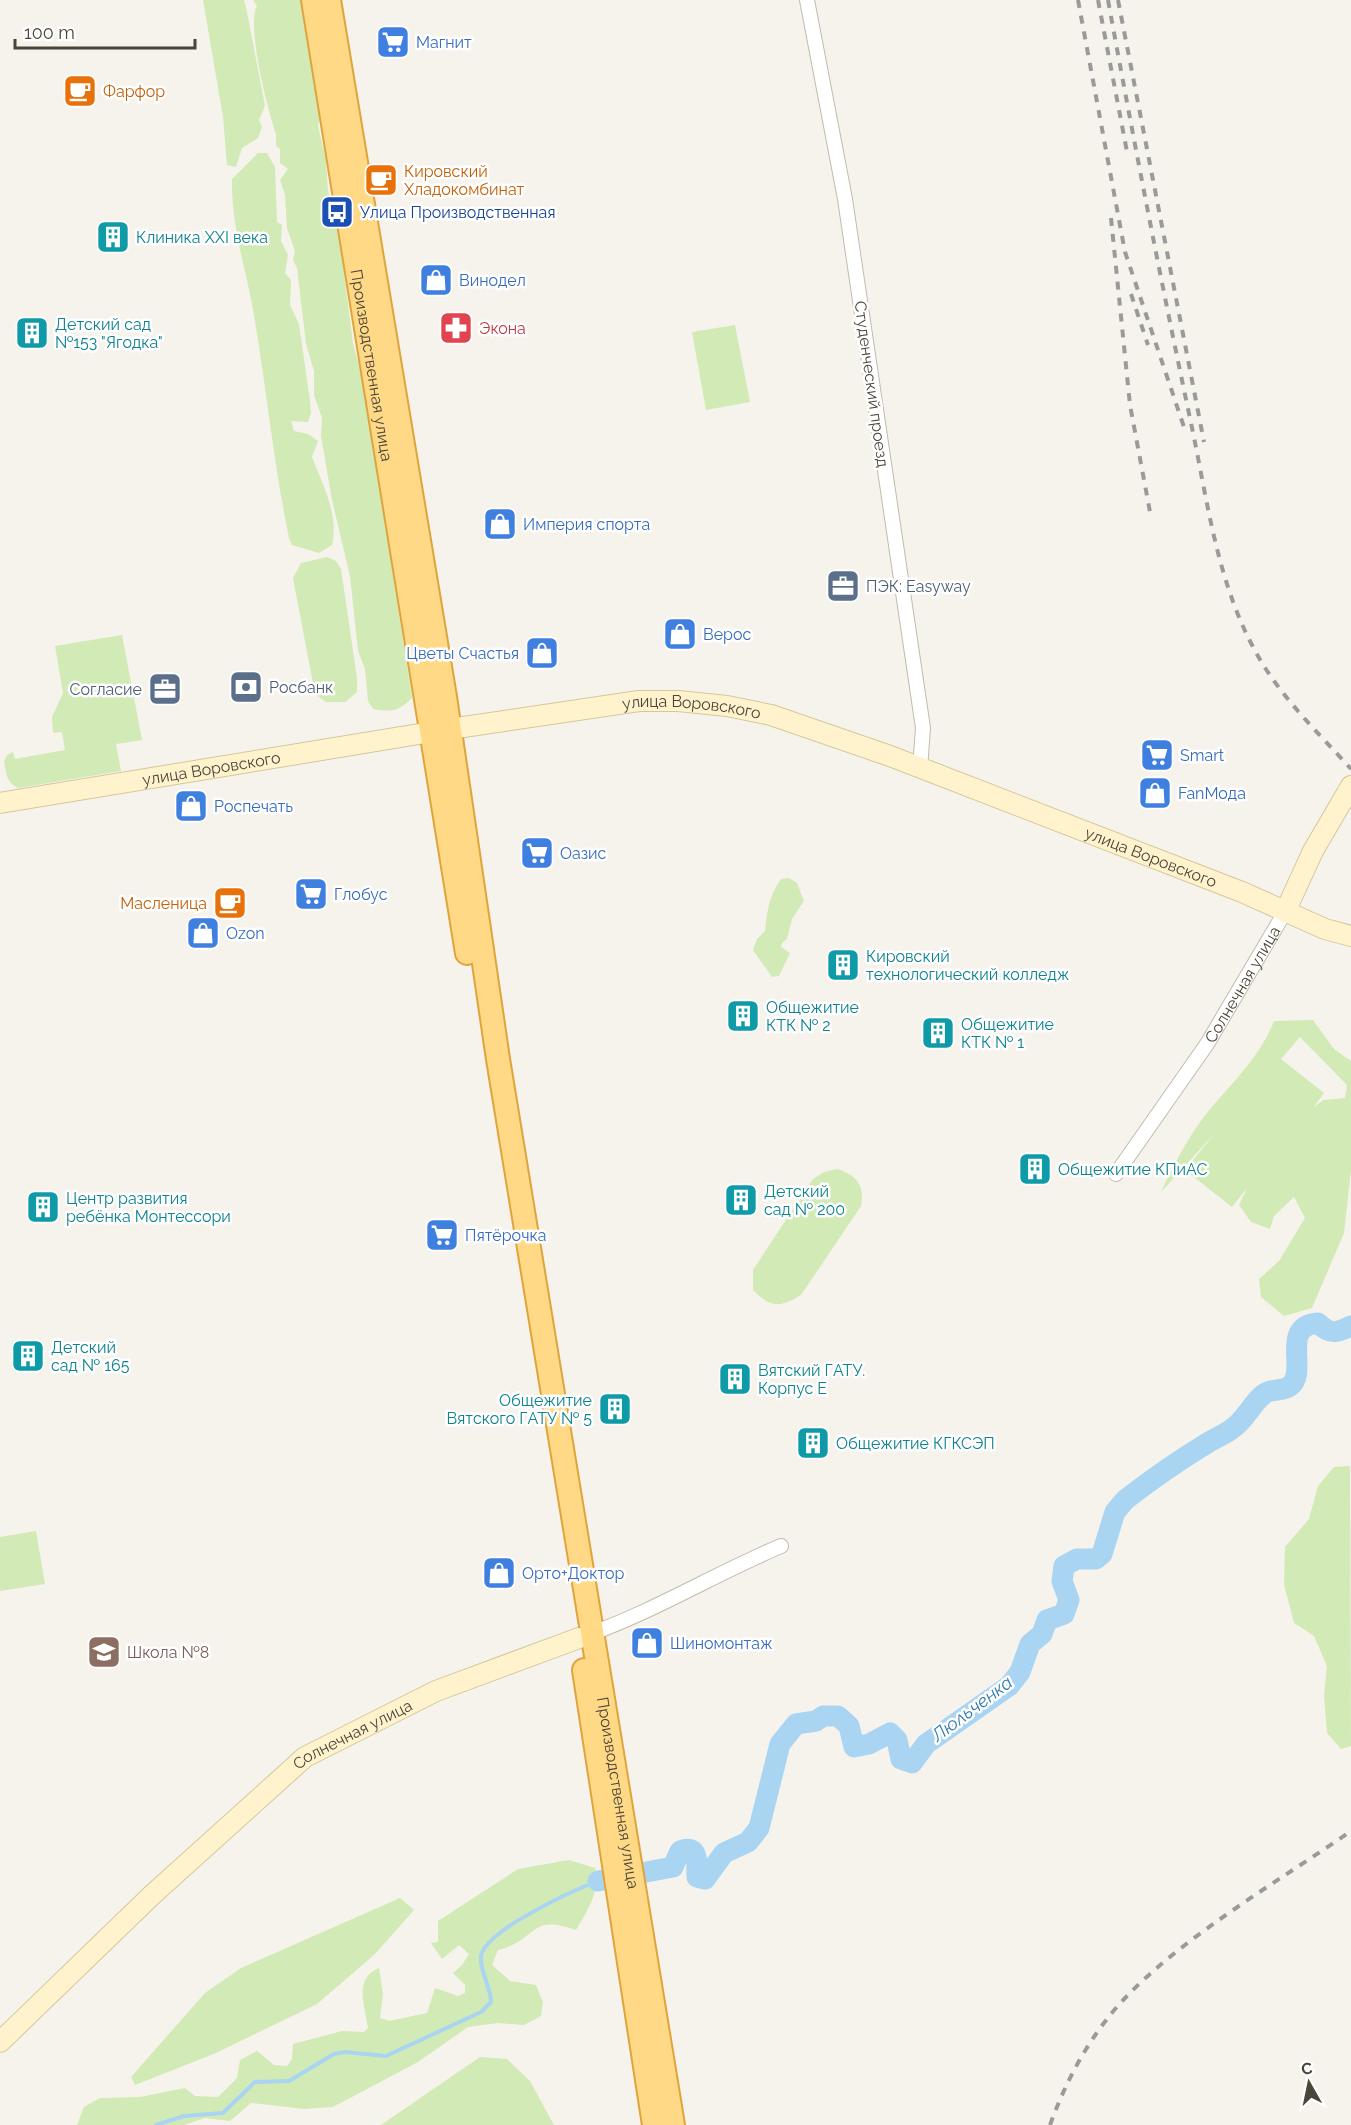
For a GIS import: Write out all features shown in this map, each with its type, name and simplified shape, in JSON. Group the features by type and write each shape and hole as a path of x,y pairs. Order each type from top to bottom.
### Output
{"highway":[{"name":"Производственная улица","path":"313,0 500,1071 560,1471 623,1862 654,2125"},
{"name":"Производственная улица","path":"329,0 441,731"},
{"name":"Производственная улица","path":"627,1893 673,2125"}],"main road":[{"name":"улица Воровского","path":"0,802 593,707 639,701 678,701 727,706 771,715 834,736 1242,892 1325,929 1349,936"},
{"name":"Солнечная улица","path":"1285,912 1313,851 1351,786"},
{"name":"Солнечная улица","path":"0,2042 152,1895 305,1756 436,1691 586,1635"}],"street":[{"name":"Студенческий проезд","path":"807,0 845,199 923,728 920,769"},
{"name":"Солнечная улица","path":"1116,1174 1207,1044 1285,912"},
{"name":"Солнечная улица","path":"586,1635 659,1605 731,1568 781,1546"}],"green space":[{"path":"203,0 244,0 246,7 265,106 259,120 262,127 258,138 242,148 236,167 227,165 223,117"},
{"path":"253,0 303,0 312,44 309,51 320,115 318,126 326,160 328,192 336,211 353,343 363,381 412,698 394,710 373,709 368,701 365,669 358,651 350,576 332,500 321,436 322,418 314,395 314,371 306,344 297,268 293,260 295,251 287,228 285,195 280,180 288,169 280,163 280,149 276,146 276,134 259,68 254,31 257,6"},
{"path":"258,153 267,153 275,167 277,222 282,225 281,241 288,255 285,273 291,280 290,305 299,324 310,401 311,413 308,422 291,421 294,431 308,434 318,441 312,457 332,511 334,534 332,545 319,553 292,545 289,538 278,480 252,304 236,227 232,179"},
{"path":"735,325 750,402 706,410 692,332"},
{"path":"327,557 336,561 341,569 357,678 357,692 345,702 326,702 315,694 293,578 301,563"},
{"path":"122,635 142,740 116,744 121,771 18,788 14,786 6,773 4,761 7,755 13,752 15,759 65,750 62,732 53,733 52,717 63,693 55,646"},
{"path":"789,878 797,883 804,901 792,919 787,939 782,943 781,947 790,953 779,976 772,977 753,950 757,939 765,931 774,891 781,879"},
{"path":"1313,1020 1334,1049 1351,1061 1351,1170 1344,1233 1312,1308 1284,1316 1261,1297 1259,1279 1279,1261 1305,1218 1294,1197 1274,1216 1270,1229 1251,1222 1239,1205 1247,1188 1232,1207 1185,1170 1215,1133 1161,1192 1196,1127 1238,1078 1262,1045 1274,1021","holes":["1300,1037 1347,1085 1345,1098 1323,1100 1313,1108 1324,1093 1281,1059"]},
{"path":"837,1169 849,1174 858,1182 862,1192 861,1206 801,1295 781,1304 765,1300 753,1290 753,1270 813,1179 824,1172"},
{"path":"1350,1466 1351,1746 1341,1749 1327,1733 1324,1696 1327,1666 1314,1636 1294,1623 1284,1584 1285,1547 1309,1519 1318,1486 1334,1467"},
{"path":"36,1531 45,1584 0,1591 0,1537"},
{"path":"569,1860 595,1868 596,1876 595,1893 576,1930 549,1924 541,1926 521,1940 498,1950 492,1965 510,1981 536,1985 543,2002 541,2016 524,2025 498,2023 468,2027 418,2062 333,2107 304,2109 251,2103 230,2121 205,2118 184,2125 77,2125 84,2107 100,2098 140,2097 185,2088 195,2096 218,2097 237,2078 240,2060 257,2051 274,2065 287,2066 292,2059 293,2044 342,2031 364,2032 368,2028 363,2002 363,1986 371,1973 379,1968 383,1994 380,2018 389,2021 427,2013 435,1988 458,1996 465,1993 465,1985 453,1973 469,1954 459,1945 442,1959 431,1943 438,1942 438,1921 518,1869"},
{"path":"400,1898 414,1910 375,1954 317,2004 216,2053 135,2085 131,2077 205,1993 241,1968"},
{"path":"480,2057 507,2059 530,2081 554,2125 381,2125"}],"waterway":[{"name":"Люльченка","path":"598,1881 673,1867 680,1851 687,1849 696,1856 697,1877 705,1879 724,1853 748,1842 759,1828 780,1744 796,1724 816,1721 823,1716 838,1716 849,1726 854,1747 869,1744 890,1733 897,1740 901,1759 912,1763 926,1744 1009,1686 1020,1672 1030,1644 1042,1634 1047,1620 1064,1614 1069,1600 1062,1581 1064,1566 1077,1559 1096,1559 1102,1554 1115,1512 1125,1500 1177,1462 1230,1430 1242,1420 1264,1394 1290,1386 1297,1371 1297,1341 1300,1332 1306,1326 1318,1323 1326,1330 1334,1332 1351,1326"},
{"path":"156,2125 184,2116 223,2113 255,2082 289,2081 334,2054 345,2052 386,2056 481,2012 491,2002 481,1961 486,1946 514,1923 532,1912 598,1881"}],"railway":[{"path":"1078,0 1125,252 1186,433"},
{"path":"1098,0 1128,157"},
{"path":"1108,0 1148,212 1221,564 1240,619 1262,663 1297,710 1351,769"},
{"path":"1118,0 1204,442"},
{"path":"1111,218 1130,405 1150,512"},
{"path":"1131,294 1148,345"},
{"path":"1050,2125 1064,2090 1082,2056 1114,2010 1127,1996 1151,1973 1205,1930 1351,1831"}],"place":[{"name":"Магнит","path":"393,42"},
{"name":"Фарфор","path":"80,91"},
{"name":"Кировский Хладокомбинат","path":"381,180"},
{"name":"Улица Производственная","path":"337,212"},
{"name":"Клиника XXI века","path":"113,237"},
{"name":"Винодел","path":"436,280"},
{"name":"Экона","path":"456,328"},
{"name":"Детский сад №153 \"Ягодка\"","path":"32,333"},
{"name":"Империя спорта","path":"500,524"},
{"name":"ПЭК: Easyway","path":"843,586"},
{"name":"Верос","path":"680,634"},
{"name":"Цветы Счастья","path":"542,653"},
{"name":"Росбанк","path":"246,687"},
{"name":"Согласие","path":"165,689"},
{"name":"Smart","path":"1157,755"},
{"name":"FanМода","path":"1155,793"},
{"name":"Роспечать","path":"191,806"},
{"name":"Оазис","path":"537,853"},
{"name":"Глобус","path":"311,894"},
{"name":"Масленица","path":"230,903"},
{"name":"Ozon","path":"203,933"},
{"name":"Кировский технологический колледж","path":"843,965"},
{"name":"Общежитие КТК № 2","path":"743,1016"},
{"name":"Общежитие КТК № 1","path":"938,1033"},
{"name":"Общежитие КПиАС","path":"1035,1169"},
{"name":"Детский сад № 200","path":"741,1200"},
{"name":"Центр развития ребёнка Монтессори","path":"43,1207"},
{"name":"Пятёрочка","path":"442,1235"},
{"name":"Детский сад № 165","path":"28,1356"},
{"name":"Вятский ГАТУ. Корпус Е","path":"735,1379"},
{"name":"Общежитие Вятского ГАТУ № 5","path":"615,1409"},
{"name":"Общежитие КГКСЭП","path":"813,1443"},
{"name":"Орто+Доктор","path":"499,1573"},
{"name":"Шиномонтаж","path":"647,1643"},
{"name":"Школа №8","path":"104,1652"}]}
